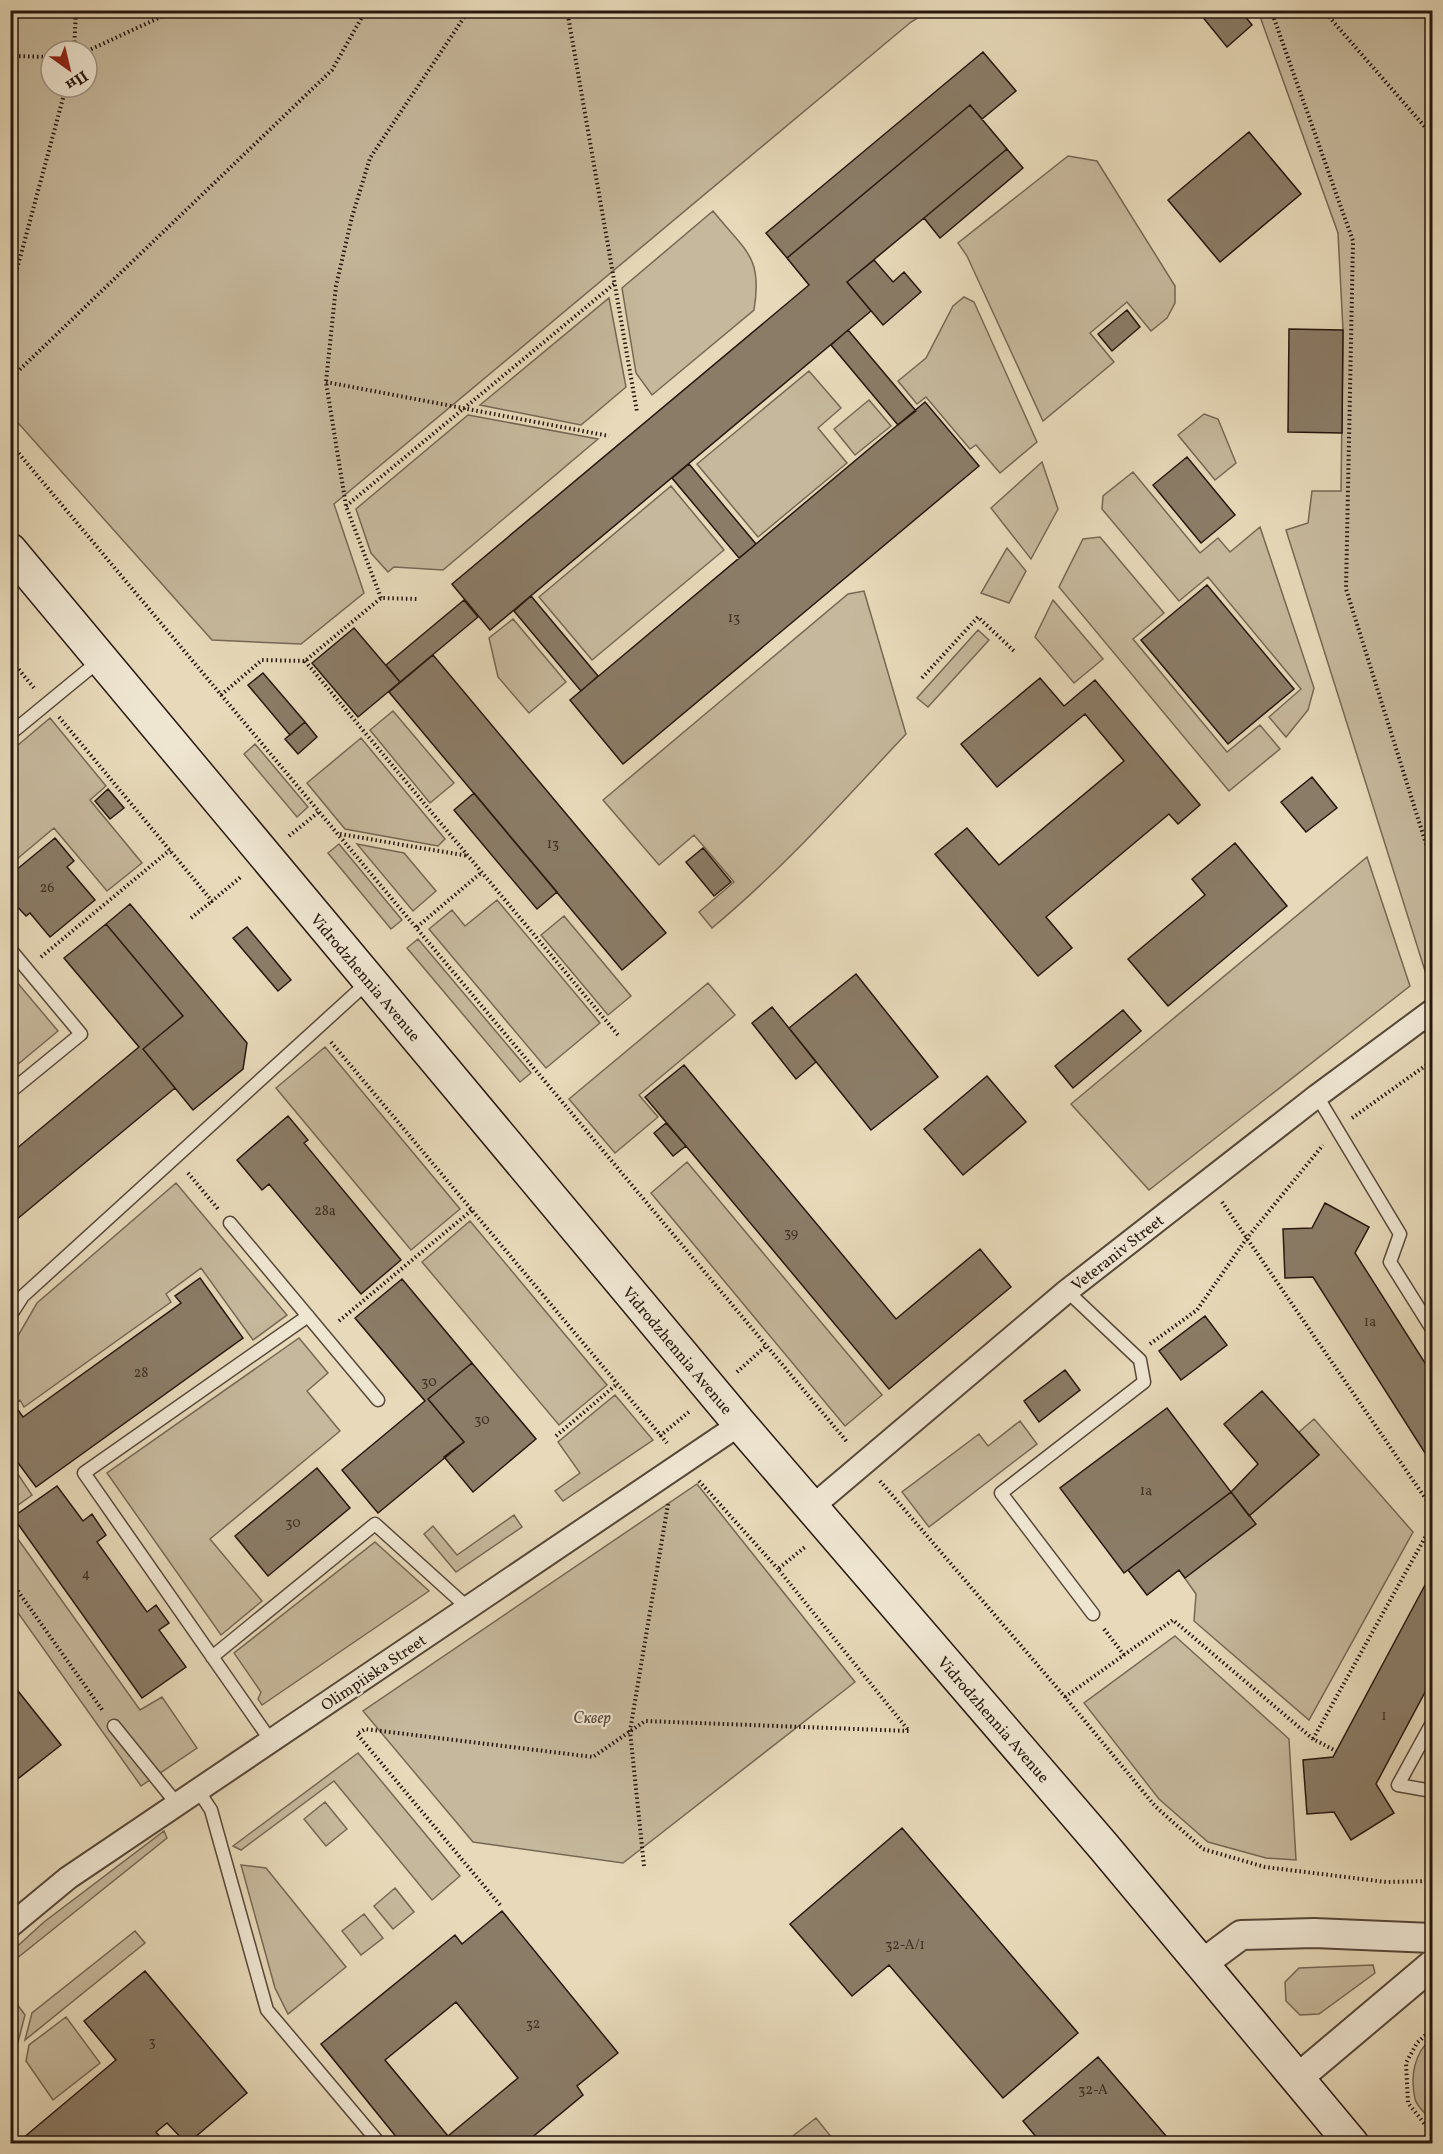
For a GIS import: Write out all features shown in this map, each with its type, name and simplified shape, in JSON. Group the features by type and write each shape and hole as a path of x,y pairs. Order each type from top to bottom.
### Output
{"main road":[{"name":"Vidrodzhennia Avenue","path":"10,550 740,1424 1202,1964 1352,2144"}],"street":[{"name":"Veteraniv Street","path":"821,1517 864,1463 1066,1292 1317,1096 1432,1011"},
{"name":"Olimpiiska Street","path":"10,1926 68,1878 740,1424"},
{"path":"1202,1964 1241,1935 1314,1933 1432,1938"},
{"path":"1298,2078 1432,1965"}],"lane":[{"path":"10,734 101,659"},
{"path":"10,949 81,1034 10,1092"},
{"path":"10,1316 23,1296 370,981"},
{"path":"1317,1096 1400,1234 1390,1262 1432,1329"},
{"path":"230,1223 378,1400"},
{"path":"1066,1292 1140,1360 1144,1383 1002,1493 1093,1614"},
{"path":"271,1741 84,1473 308,1316"},
{"path":"212,1658 375,1524 468,1608"},
{"path":"1432,1723 1398,1785 1432,1791"},
{"path":"114,1726 177,1804"},
{"path":"198,1790 211,1810 267,2010 380,2144"}],"path":[{"path":"75,39 76,10"},
{"path":"99,45 176,10"},
{"path":"10,379 332,70 366,10"},
{"path":"381,598 346,506 326,382 336,286 352,217 370,158 469,10"},
{"path":"567,10 637,412"},
{"path":"1271,10 1353,241 1346,589 1432,863"},
{"path":"1323,10 1432,135"},
{"path":"10,56 39,57"},
{"path":"10,295 63,99"},
{"path":"346,506 615,284"},
{"path":"326,382 609,436"},
{"path":"10,443 340,834 864,1463 1065,1697 1155,1806 1203,1849 1265,1867 1386,1882 1432,1881"},
{"path":"221,695 262,660 305,661 381,598 418,599"},
{"path":"922,678 978,617 1014,651"},
{"path":"10,659 212,900"},
{"path":"305,661 618,1035"},
{"path":"190,918 320,811"},
{"path":"340,834 469,856"},
{"path":"27,969 170,850"},
{"path":"417,927 482,872"},
{"path":"319,1027 617,1384 778,1569 909,1731 645,1721 593,1757 366,1729 357,1734 500,1905"},
{"path":"1136,1356 1197,1310 1247,1238 1337,1129 1432,1061"},
{"path":"176,1158 230,1223"},
{"path":"1208,1181 1432,1508"},
{"path":"323,1334 472,1210"},
{"path":"556,1436 617,1384"},
{"path":"874,1492 882,1484"},
{"path":"644,1866 630,1731 668,1503"},
{"path":"778,1569 821,1517"},
{"path":"1313,1739 1432,1525"},
{"path":"10,1580 114,1726"},
{"path":"1093,1614 1124,1655"},
{"path":"1065,1697 1173,1620 1313,1739 1336,1751"},
{"path":"1432,2029 1417,2043 1407,2063 1408,2103 1432,2133"}],"green space":[{"path":"11,10 929,11 911,22 334,504 364,593 301,644 212,640 11,415"},
{"path":"1258,11 1432,11 1432,969 1426,974 1286,530 1308,523 1312,491 1341,491 1343,330 1338,233"},
{"path":"1068,156 1097,161 1175,286 1175,303 1167,318 1151,331 1127,302 1090,333 1114,362 1043,421 967,256 958,243"},
{"path":"713,211 749,255 756,277 754,310 652,395 636,373 622,288"},
{"path":"964,297 974,302 1037,442 1000,473 976,445 970,449 926,397 917,404 898,381 926,358 953,306"},
{"path":"609,298 626,387 581,425 480,405"},
{"path":"809,371 841,408 818,428 847,463 758,537 697,464"},
{"path":"869,400 891,426 855,455 834,429"},
{"path":"1204,414 1218,419 1236,463 1215,480 1178,435"},
{"path":"468,415 598,439 443,570 394,567 388,572 371,553 356,509"},
{"path":"1042,462 1058,509 1031,559 991,508"},
{"path":"1133,472 1200,553 1218,538 1230,552 1260,527 1314,688 1308,710 1286,737 1269,717 1301,689 1208,577 1179,601 1102,509 1103,496"},
{"path":"671,486 724,550 592,660 539,597"},
{"path":"1100,537 1164,613 1133,639 1227,752 1260,725 1280,749 1229,791 1059,587 1083,539"},
{"path":"1007,548 1026,571 1009,603 981,593"},
{"path":"864,591 906,734 788,858 712,928 699,912 734,882 694,835 659,865 603,800 848,594"},
{"path":"1053,600 1103,659 1074,683 1035,637"},
{"path":"513,619 566,682 529,713 498,677 489,638"},
{"path":"978,630 989,640 928,707 917,698"},
{"path":"393,711 454,783 430,803 370,730"},
{"path":"50,718 106,786 90,800 142,863 107,891 54,828 11,864 11,751"},
{"path":"361,738 445,839 438,846 345,829 307,783"},
{"path":"255,744 308,807 297,817 244,754"},
{"path":"339,844 402,920 391,929 328,853"},
{"path":"357,844 404,853 436,891 413,911"},
{"path":"1367,857 1410,986 1149,1190 1071,1104"},
{"path":"497,900 600,1023 546,1068 429,929 452,910 465,926"},
{"path":"564,916 631,996 608,1015 541,935"},
{"path":"418,939 531,1073 520,1082 407,948"},
{"path":"10,974 58,1031 11,1070 10,1070"},
{"path":"708,983 735,1015 639,1095 658,1117 615,1153 569,1099"},
{"path":"325,1047 460,1209 411,1250 276,1088"},
{"path":"687,1162 882,1395 845,1426 651,1193"},
{"path":"176,1183 287,1315 253,1340 201,1268 166,1294 171,1302 24,1407 20,1400 11,1407 11,1348 37,1303"},
{"path":"470,1221 607,1385 559,1425 422,1262"},
{"path":"299,1338 328,1373 307,1391 340,1431 210,1539 262,1601 221,1635 107,1473"},
{"path":"615,1395 653,1440 563,1501 555,1491 580,1473 558,1442"},
{"path":"1314,1419 1413,1532 1309,1720 1194,1621 1196,1594 1179,1570 1147,1595 1128,1570 1231,1492 1250,1515 1319,1455 1299,1432"},
{"path":"1020,1421 1037,1444 929,1527 902,1492 979,1434 988,1446"},
{"path":"11,1464 32,1495 10,1510"},
{"name":"Сквер","path":"697,1484 855,1682 623,1863 473,1842 363,1711"},
{"path":"514,1515 522,1527 456,1572 424,1534 433,1526 457,1555"},
{"path":"10,1528 140,1710 162,1697 197,1748 141,1786 11,1603"},
{"path":"375,1542 429,1591 262,1705 258,1699 261,1692 234,1653"},
{"path":"1175,1636 1289,1739 1296,1860 1266,1858 1208,1842 1159,1799 1084,1703"},
{"path":"358,1753 460,1876 432,1900 334,1781 241,1850 233,1846"},
{"path":"325,1802 347,1829 326,1846 304,1819"},
{"path":"164,1831 167,1838 11,1963 11,1952 44,1922"},
{"path":"241,1865 266,1868 346,1967 288,2014 275,1988"},
{"path":"395,1888 414,1912 393,1929 374,1906"},
{"path":"364,1914 383,1938 361,1955 342,1931"},
{"path":"135,1931 145,1943 25,2040 32,2013"},
{"path":"1373,1965 1375,1973 1319,2014 1300,2015 1286,2001 1285,1982 1299,1968"},
{"path":"11,1996 25,2015 17,2046 11,2051"},
{"path":"66,2017 100,2063 53,2100 26,2061 29,2045"},
{"path":"1432,2038 1432,2121 1416,2102 1413,2074 1417,2058"},
{"path":"816,2118 836,2143 784,2143"}],"building":[{"path":"1197,10 1240,10 1252,25 1227,47"},
{"path":"983,52 1016,91 982,119 970,105 787,258 766,233"},
{"path":"970,105 1007,149 847,282 871,311 490,630 452,584 809,285 787,258"},
{"path":"1249,132 1301,194 1220,262 1168,200"},
{"path":"1007,149 1023,168 940,238 924,218"},
{"path":"874,260 893,282 904,272 921,292 883,325 847,282"},
{"path":"1127,310 1140,327 1112,351 1098,334"},
{"path":"1289,329 1343,330 1342,433 1288,432"},
{"path":"848,330 916,411 898,425 831,345"},
{"path":"925,402 979,466 623,764 570,700"},
{"path":"1187,457 1235,515 1201,543 1153,485"},
{"path":"689,464 756,544 739,558 672,478"},
{"path":"1207,585 1294,689 1228,744 1141,640"},
{"path":"531,596 598,676 581,691 514,611"},
{"path":"464,600 478,617 400,682 386,665"},
{"path":"354,628 400,682 358,717 312,663"},
{"path":"433,655 666,933 622,970 389,692"},
{"path":"263,673 305,722 290,735 248,685"},
{"path":"1040,678 1064,706 1095,680 1200,805 1178,824 1169,814 1046,917 1072,948 1038,976 935,854 967,828 999,865 1124,761 1085,714 997,787 961,744"},
{"path":"305,722 317,737 298,754 285,739"},
{"path":"1312,777 1337,808 1306,832 1281,802"},
{"path":"108,789 124,808 110,819 95,801"},
{"path":"474,793 557,892 537,909 454,810"},
{"path":"55,838 74,861 67,867 95,900 50,937 30,913 26,916 12,901 10,902 10,875"},
{"path":"1235,843 1287,906 1168,1006 1128,959 1205,895 1192,879"},
{"path":"703,848 731,882 714,896 686,862"},
{"path":"130,904 247,1043 243,1069 193,1110 143,1049 183,1016 106,924"},
{"path":"106,924 183,1016 143,1049 175,1088 10,1225 10,1154 139,1047 64,958"},
{"path":"247,927 291,980 278,991 233,938"},
{"path":"856,974 938,1077 871,1130 789,1028"},
{"path":"772,1007 816,1062 796,1079 752,1023"},
{"path":"1123,1010 1141,1031 1073,1088 1055,1066"},
{"path":"684,1065 896,1319 980,1249 1011,1287 889,1389 645,1097"},
{"path":"987,1076 1026,1122 963,1175 924,1129"},
{"path":"288,1116 308,1140 304,1143 401,1260 361,1294 269,1184 262,1190 237,1160"},
{"path":"666,1123 686,1146 673,1156 654,1133"},
{"path":"1325,1203 1369,1227 1355,1253 1432,1374 1432,1464 1313,1277 1285,1278 1283,1229 1312,1228"},
{"path":"200,1278 243,1338 36,1487 10,1452 10,1415 18,1410 23,1417 181,1303 175,1296"},
{"path":"402,1279 472,1363 428,1399 464,1442 378,1513 342,1470 425,1401 355,1318"},
{"path":"1205,1316 1227,1345 1181,1380 1159,1351"},
{"path":"472,1363 536,1439 473,1492 444,1457 464,1442 428,1399"},
{"path":"1065,1370 1080,1390 1039,1422 1024,1401"},
{"path":"1262,1391 1319,1455 1249,1516 1231,1492 1258,1464 1224,1424"},
{"path":"1167,1408 1231,1492 1124,1573 1060,1488"},
{"path":"317,1468 350,1508 268,1576 235,1536"},
{"path":"57,1486 83,1521 92,1514 106,1535 97,1542 147,1612 156,1605 169,1623 159,1630 186,1667 142,1698 13,1517"},
{"path":"1231,1492 1256,1524 1185,1578 1179,1570 1147,1595 1128,1570"},
{"path":"1432,1572 1432,1679 1376,1784 1394,1813 1351,1840 1334,1812 1307,1814 1303,1760 1333,1757"},
{"path":"10,1681 61,1745 10,1785"},
{"path":"902,1828 1078,2033 1003,2098 889,1965 852,1996 790,1924"},
{"path":"502,1911 618,2053 577,2086 583,2095 524,2144 402,2144 321,2044 455,1935 462,1944","holes":["456,2002 518,2078 448,2136 385,2060"]},
{"path":"145,1971 247,2093 187,2144 167,2123 156,2132 166,2144 16,2144 116,2060 84,2021"},
{"path":"1098,2057 1173,2144 1042,2144 1023,2121"}]}
